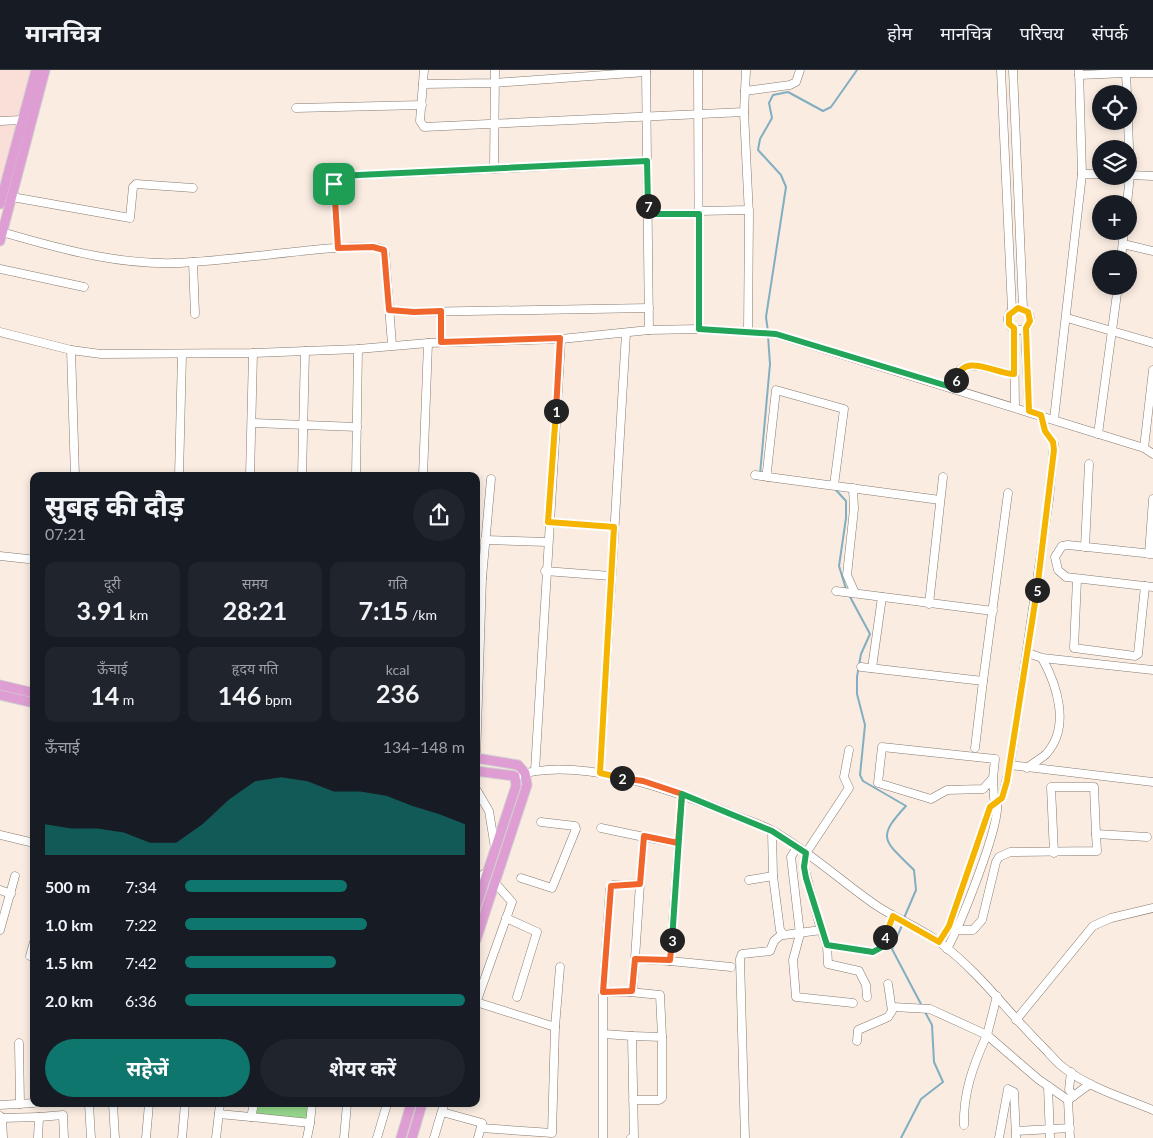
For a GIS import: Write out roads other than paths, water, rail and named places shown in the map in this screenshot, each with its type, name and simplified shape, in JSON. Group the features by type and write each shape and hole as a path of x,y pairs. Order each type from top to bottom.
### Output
{"main road":[{"path":"0,204 36,70"},
{"path":"1,236 45,70"},
{"path":"0,685 30,692"},
{"path":"0,694 30,702"},
{"path":"480,756 518,765 530,772 496,884 480,929"},
{"path":"480,772 515,776 516,786 480,895"},
{"path":"401,1138 410,1107"},
{"path":"412,1138 421,1107"}],"street":[{"path":"424,70 420,121 424,127 698,112 744,112"},
{"path":"494,169 495,70"},
{"path":"698,70 699,329"},
{"path":"746,70 744,112 749,210 748,332"},
{"path":"745,91 790,85 796,82 800,70"},
{"path":"1002,70 1012,310 1008,321 1014,328 1015,407"},
{"path":"1013,70 1023,308 1031,318 1030,324 1026,328 1029,411"},
{"path":"423,84 494,83 646,71 648,330"},
{"path":"1054,419 1082,174 1079,72 1153,73"},
{"path":"1126,73 1127,85"},
{"path":"296,108 422,105"},
{"path":"1003,111 1015,110"},
{"path":"0,121 22,120"},
{"path":"338,248 334,184 335,177 338,176 647,161"},
{"path":"1082,174 1092,174"},
{"path":"1137,175 1153,176"},
{"path":"12,196 130,218 132,187 136,184 193,188"},
{"path":"648,214 749,210"},
{"path":"1,236 138,262 193,262 338,248 373,247 384,250 392,345"},
{"path":"1122,250 1123,240"},
{"path":"1122,244 1153,251"},
{"path":"193,262 195,314"},
{"path":"0,269 84,288"},
{"path":"1098,434 1117,295"},
{"path":"389,310 414,312 649,308"},
{"path":"1012,310 1023,308"},
{"path":"441,311 441,342"},
{"path":"1067,318 1153,343"},
{"path":"1014,328 1026,328"},
{"path":"0,332 71,350 101,354 253,353 358,349 428,342 560,338 648,330 699,329 776,334 1029,411 1144,448 1153,454"},
{"path":"600,773 626,333"},
{"path":"530,772 546,571 560,338"},
{"path":"423,472 428,342"},
{"path":"356,472 358,349"},
{"path":"71,350 75,472"},
{"path":"302,472 305,351"},
{"path":"250,472 253,353"},
{"path":"179,472 182,354"},
{"path":"954,388 958,372 964,366 973,365 1014,374"},
{"path":"1144,448 1153,370"},
{"path":"834,486 844,408 776,390 767,471 761,476 834,486 853,488 940,500"},
{"path":"939,942 949,926 990,807 1002,798 1010,765 1042,555 1054,444 1045,431 1041,415"},
{"path":"252,423 357,427"},
{"path":"1085,547 1089,464"},
{"path":"928,604 943,477"},
{"path":"480,572 491,479"},
{"path":"853,488 854,509 847,592 993,611"},
{"path":"975,748 1008,493"},
{"path":"1077,579 1074,648 1135,656 1138,654 1149,587 1077,579 1062,574 1058,570 1055,557 1062,546 1068,545 1151,554 1153,499"},
{"path":"548,522 614,527"},
{"path":"485,540 547,542"},
{"path":"1042,555 1055,557"},
{"path":"0,556 28,559"},
{"path":"546,571 611,576"},
{"path":"872,668 882,597"},
{"path":"1028,653 1042,658 1153,670"},
{"path":"1027,768 1046,754 1056,734 1058,725 1059,699 1053,678 1042,658"},
{"path":"862,666 983,681"},
{"path":"947,949 957,930 999,811 994,798 993,778 995,759 882,747 878,783 931,798 947,790 983,789 993,778"},
{"path":"849,750 844,777 849,788 806,853 804,867 821,930 827,945 829,966 859,971 866,985 867,997"},
{"path":"1010,765 1153,782"},
{"path":"515,776 530,772 600,773 643,781 682,794 772,831 806,853 849,887 894,917 939,942 996,996 1016,1020 1071,1072 1090,1084 1153,1110"},
{"path":"957,930 973,930 982,920 996,862 999,857 1010,852 1054,853 1097,851 1094,787 1051,787 1054,853"},
{"path":"670,960 682,794"},
{"path":"480,796 489,811 496,850"},
{"path":"521,878 552,888 576,829 575,826 542,822"},
{"path":"601,828 678,843"},
{"path":"772,831 773,876 782,934"},
{"path":"1096,834 1148,837"},
{"path":"630,992 633,988 644,836"},
{"path":"1,837 30,842"},
{"path":"797,847 791,857 800,934 793,960 796,997 853,1003"},
{"path":"985,852 999,857"},
{"path":"480,876 488,872"},
{"path":"0,930 15,876"},
{"path":"749,880 773,876"},
{"path":"480,992 512,902 496,884"},
{"path":"603,1138 603,992 610,889 613,885 640,884"},
{"path":"0,890 11,894"},
{"path":"1016,1020 1093,926 1111,918 1153,908"},
{"path":"827,945 873,952 878,951 882,947 894,917"},
{"path":"506,918 537,932 517,997"},
{"path":"745,1138 740,958 742,954 770,951 774,941 782,934 800,934 821,930"},
{"path":"635,959 670,960 731,967"},
{"path":"481,1128 552,1133 555,1027 560,966"},
{"path":"857,1041 858,1030 888,1017 893,1007 888,984"},
{"path":"603,992 660,995 662,1098 659,1100 633,1100"},
{"path":"964,1125 964,1107 969,1080 986,1036 996,996"},
{"path":"480,1004 555,1027"},
{"path":"893,1007 923,1008 986,1036 1048,1086 1071,1098"},
{"path":"604,1034 662,1036"},
{"path":"632,1036 632,1138 642,1138"},
{"path":"19,1043 20,1104"},
{"path":"1070,1138 1071,1098 1069,1090 1071,1072"},
{"path":"1071,1098 1090,1084"},
{"path":"1048,1086 1050,1138"},
{"path":"999,1138 1008,1089 1014,1092 1016,1134 1070,1128"},
{"path":"0,1105 30,1103"},
{"path":"89,1107 91,1138"},
{"path":"113,1107 114,1138"},
{"path":"146,1138 149,1107"},
{"path":"182,1138 185,1107"},
{"path":"216,1138 220,1107"},
{"path":"252,1117 254,1107"},
{"path":"307,1138 312,1107"},
{"path":"344,1138 347,1107"},
{"path":"376,1138 386,1107"},
{"path":"434,1138 443,1108 482,1123 478,1138"},
{"path":"219,1114 310,1123"},
{"path":"4,1138 1,1117 63,1115 64,1138"},
{"path":"38,1138 39,1117"}],"waterway":[{"path":"768,332 766,317 786,187 781,175 758,150 760,139 772,118 769,103 773,95 788,92 823,111 831,107 857,70"},
{"path":"760,474 770,364 768,336"},
{"path":"835,489 846,501 846,518 839,566 846,589"},
{"path":"849,595 870,634 861,654 857,677 857,694 865,725 860,775 863,781 906,806 896,817 887,833 891,846 914,870 916,890 904,918"},
{"path":"903,923 892,949 922,1006"},
{"path":"901,1138 921,1099 943,1082 934,1062 932,1025 924,1010"}]}
